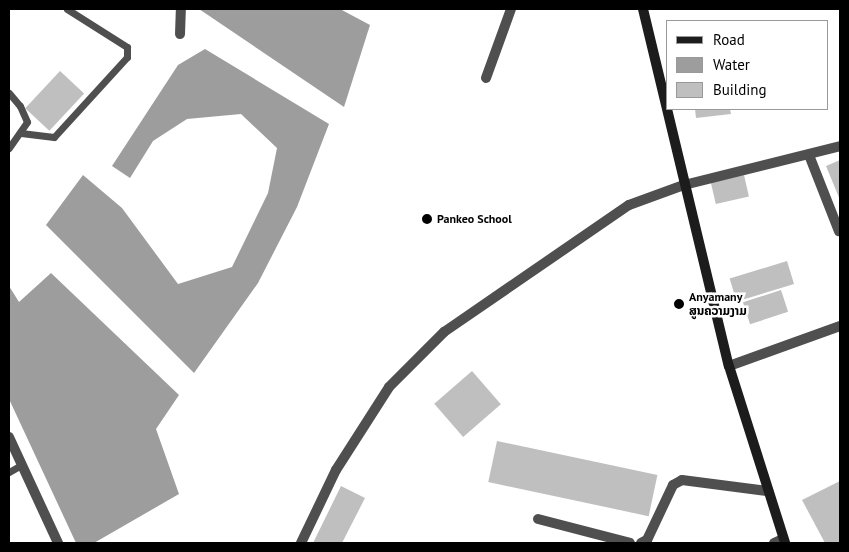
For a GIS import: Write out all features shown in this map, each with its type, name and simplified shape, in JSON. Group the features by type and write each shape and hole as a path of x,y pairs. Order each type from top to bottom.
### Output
{"main road":[{"path":"644,9 666,106"},
{"path":"667,110 729,366 767,491 780,542"}],"street":[{"path":"180,34 181,9"},
{"path":"486,78 511,9"},
{"path":"301,543 336,470 389,387 444,332 629,205 684,185 840,146"},
{"path":"810,155 839,231"},
{"path":"729,366 840,326"},
{"path":"9,437 58,543"},
{"path":"641,543 647,540 673,485 682,480 767,491"},
{"path":"538,519 630,543"}],"lane":[{"path":"21,133 54,137 127,57 127,47 67,9"},
{"path":"9,93 20,106 27,122 9,148"},
{"path":"9,472 21,465"}],"water":[{"path":"199,9 340,9 370,25 344,107"},
{"path":"205,49 329,124 297,207 258,283 194,373 46,225 83,175 122,208 178,284 232,267 268,193 277,148 241,114 187,119 153,141 130,178 112,166 178,65"},
{"path":"51,273 179,395 156,429 179,494 94,543 76,543 9,399 9,286 19,302"}],"building":[{"path":"60,71 84,94 49,131 25,108"},
{"path":"695,110 730,110 731,114 696,118"},
{"path":"840,160 840,200 826,166"},
{"path":"744,175 749,196 716,204 711,183"},
{"path":"787,261 794,284 737,301 730,279"},
{"path":"781,290 788,312 750,324 743,302"},
{"path":"472,371 501,404 463,437 434,404"},
{"path":"497,441 657,475 649,516 488,482"},
{"path":"840,481 840,543 825,543 802,500"},
{"path":"341,486 365,498 342,543 313,543"}],"place":[{"name":"Pankeo School","path":"427,219"},
{"name":"Anyamany ສູນຄວາມງາມ","path":"679,304"}]}
